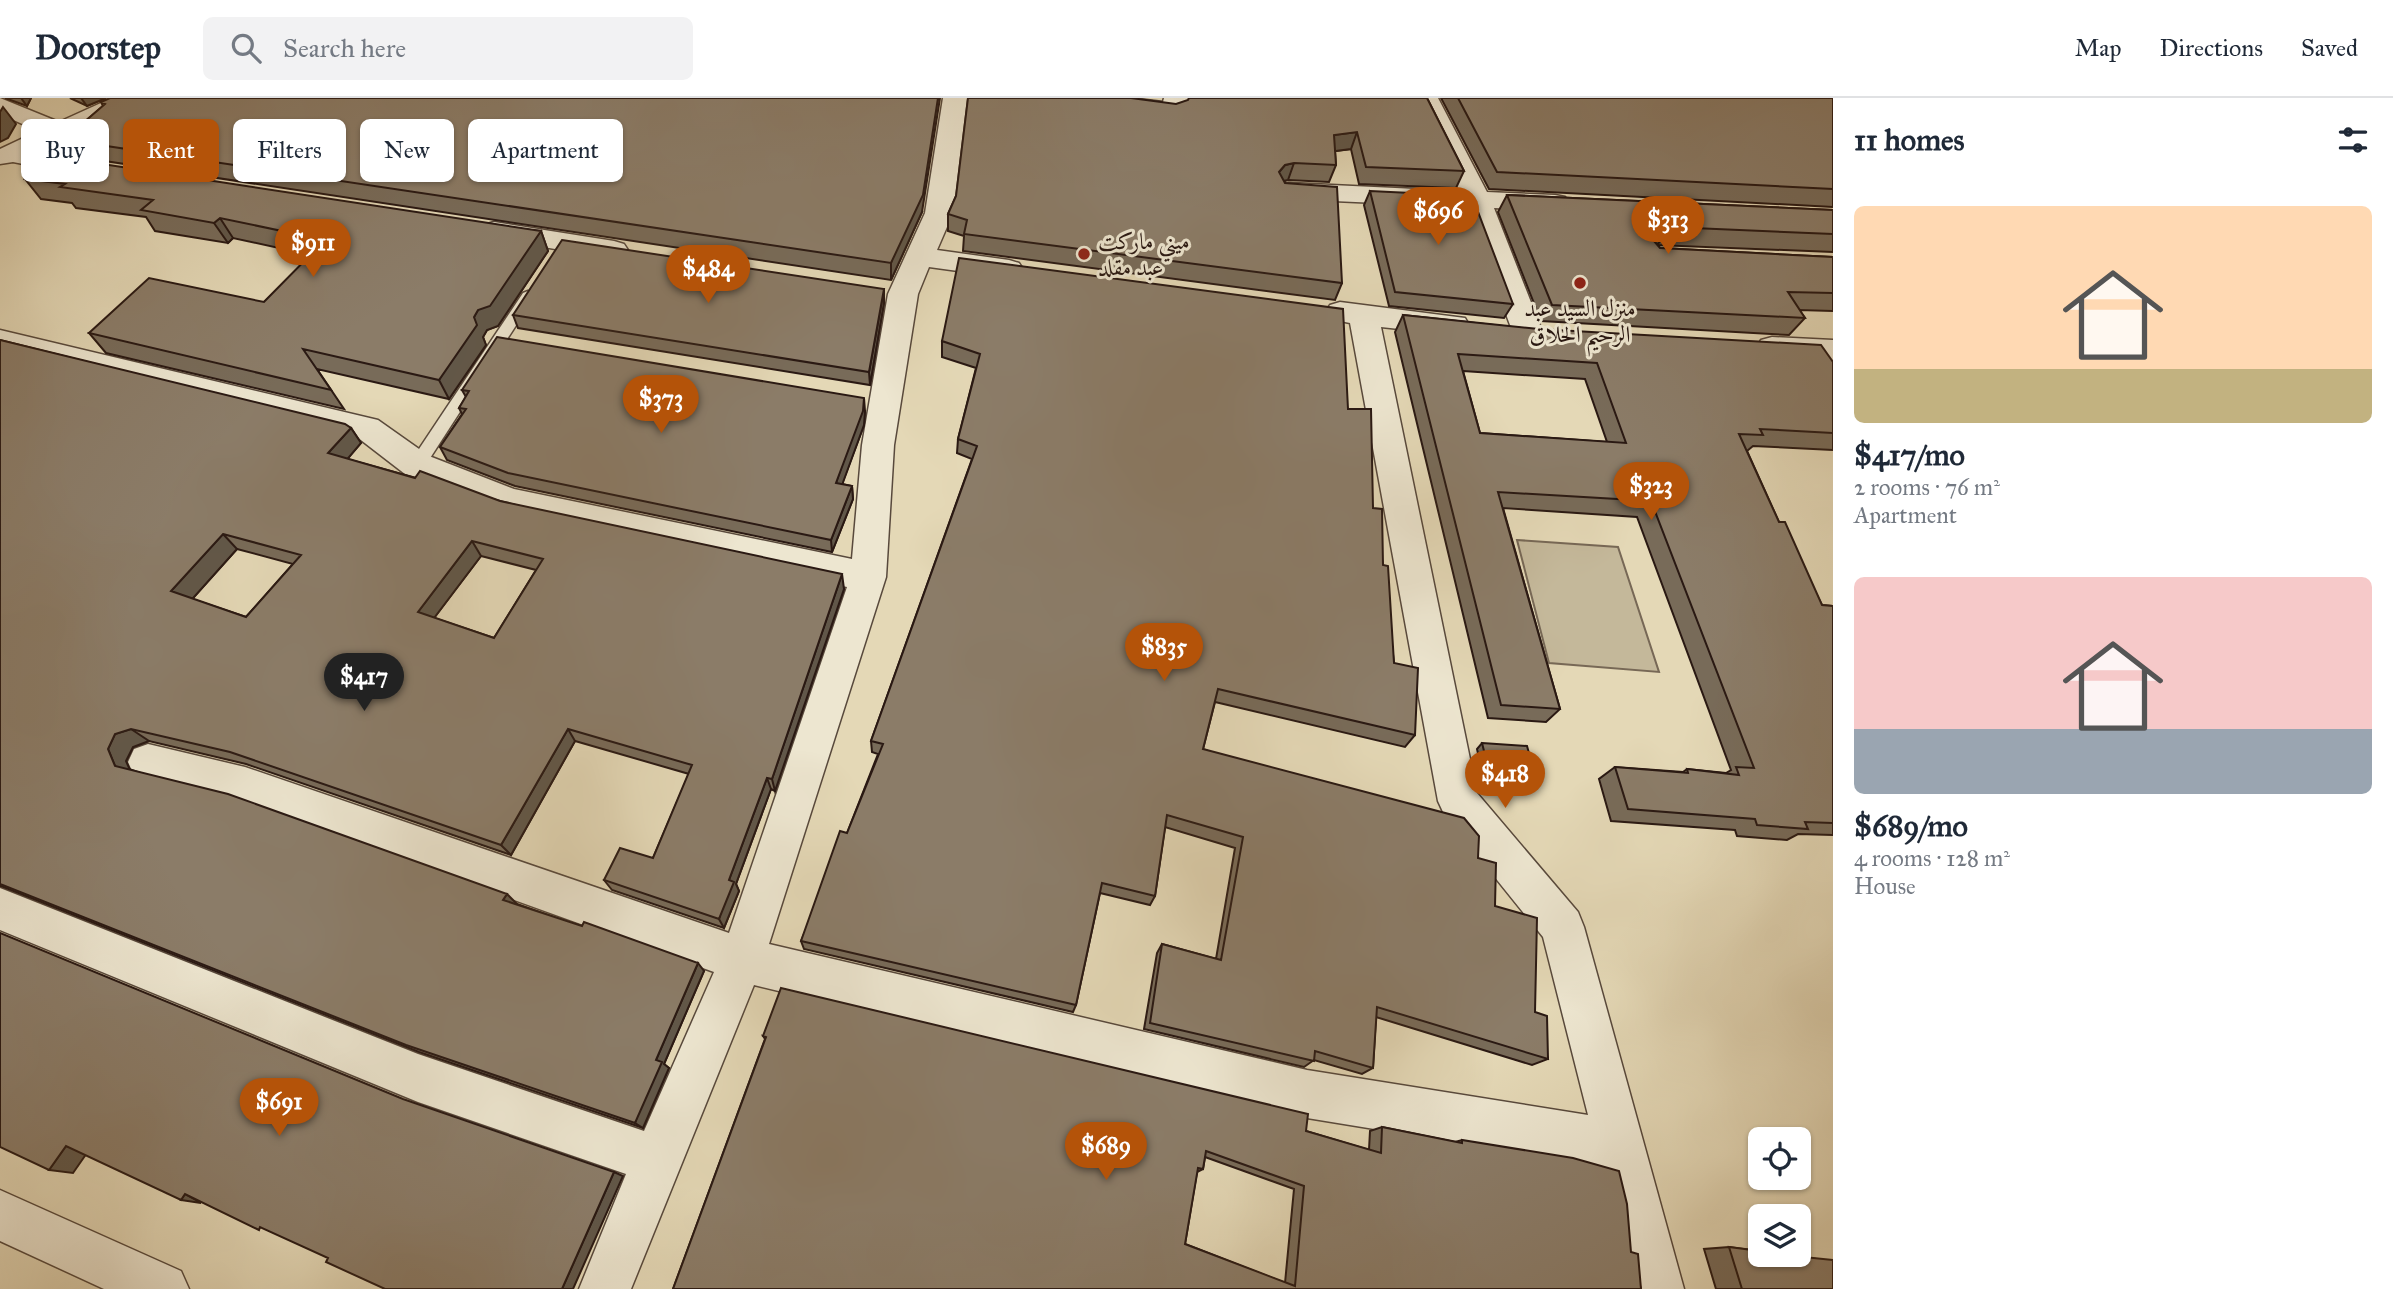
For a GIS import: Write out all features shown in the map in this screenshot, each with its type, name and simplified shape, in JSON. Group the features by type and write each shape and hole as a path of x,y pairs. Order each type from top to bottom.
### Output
{"street":[{"path":"88,119 132,98"},
{"path":"605,1289 656,1160 741,960 868,576 878,445 872,399 890,292 919,257 939,214 955,98"},
{"path":"1070,98 1173,111 1176,98"},
{"path":"1310,309 1518,332 1476,199 1426,98"},
{"path":"0,105 32,119"},
{"path":"5,156 115,173"},
{"path":"1289,191 1587,205"},
{"path":"468,227 560,248 645,255"},
{"path":"919,257 1041,273"},
{"path":"1364,316 1458,801 1562,928 1658,1289"},
{"path":"0,340 367,428 417,466 509,501 868,576"},
{"path":"1750,346 1833,350"},
{"path":"148,762 245,785 741,960 1307,1094 1621,1145"},
{"path":"0,909 418,1078 656,1160"},
{"path":"0,1215 163,1289"}],"lane":[{"path":"417,466 514,341 536,285"}],"shaded area":[{"path":"1517,540 1618,547 1659,672 1549,663"}],"building":[{"path":"110,98 938,98 923,195 891,263 346,182 346,119 233,119 233,165 219,163 219,119 123,119 123,148 109,146 109,119 88,119 105,104 101,102"},
{"path":"968,98 1131,98 1176,104 1189,98 1427,98 1464,171 1366,167 1357,132 1334,135 1336,165 1285,165 1279,172 1285,183 1337,187 1342,283 964,234 967,220 948,214 956,196"},
{"path":"1458,98 1833,98 1833,189 1497,172"},
{"path":"109,165 123,167 123,182 219,182 541,231 490,306 478,310 474,317 477,325 439,380 303,349 331,390 89,333 149,278 264,302 325,240 220,218 214,223 141,210 153,200 60,187 65,184 49,182 109,182"},
{"path":"1370,191 1472,196 1513,304 1395,292"},
{"path":"1507,195 1833,210 1833,234 1670,227 1658,232 1654,241 1660,248 1833,257 1833,293 1788,292 1805,318 1552,305"},
{"path":"562,240 884,289 869,372 513,315"},
{"path":"959,258 1343,309 1348,409 1371,409 1373,508 1382,509 1383,565 1388,566 1394,663 1418,668 1415,735 1218,689 1203,749 1464,818 1479,836 1478,858 1496,863 1495,906 1537,918 1535,1012 1547,1016 1548,1059 1377,1007 1373,1068 1315,1051 1314,1061 1150,1023 1162,944 1221,960 1243,837 1167,815 1155,896 1102,883 1076,1005 801,941 840,831 847,833 883,744 871,741 977,446 958,439 980,354 942,341"},
{"path":"1403,315 1539,329 1821,345 1833,362 1833,433 1760,429 1763,435 1739,434 1779,522 1785,522 1822,605 1833,606 1833,823 1805,822 1808,829 1757,825 1755,819 1628,809 1615,767 1688,773 1687,769 1739,775 1736,767 1754,768 1651,501 1498,492 1560,709 1501,705","holes":["1458,354 1597,363 1626,443 1480,433"]},
{"path":"497,337 864,398 863,411 836,483 852,486 831,540 508,473 440,447 466,409 459,408 469,391 462,390"},
{"path":"0,340 345,424 351,428 328,453 415,478 420,471 500,501 842,574 772,779 767,778 729,880 734,882 719,919 604,880 620,848 653,858 692,765 568,729 501,845 230,752 131,729 115,734 108,749 115,766 228,794 507,894 503,900 582,926 584,922 698,963 656,1060 662,1062 635,1123 406,1045 0,884","holes":["223,534 301,555 246,617 171,591","472,541 543,559 494,638 418,612"]},
{"path":"1482,743 1527,746 1537,783 1491,779"},
{"path":"0,933 403,1099 614,1172 562,1289 385,1289 326,1262 328,1258 260,1227 259,1230 185,1194 181,1200 66,1146 49,1170 0,1147"},
{"path":"781,988 1308,1114 1306,1131 1381,1153 1382,1127 1462,1143 1462,1140 1573,1158 1619,1171 1627,1204 1631,1252 1638,1254 1641,1289 673,1289 766,1037 763,1036","holes":["1206,1151 1304,1186 1295,1286 1185,1244 1198,1168 1203,1169"]},
{"path":"1729,1247 1748,1249 1748,1267 1811,1267 1811,1258 1833,1260 1833,1289 1742,1289"}],"place":[{"name":"ميني ماركت عبد مقلد","path":"1084,254"},
{"name":"منزل السيد عبد الرحيم الحلاق","path":"1580,283"}]}
